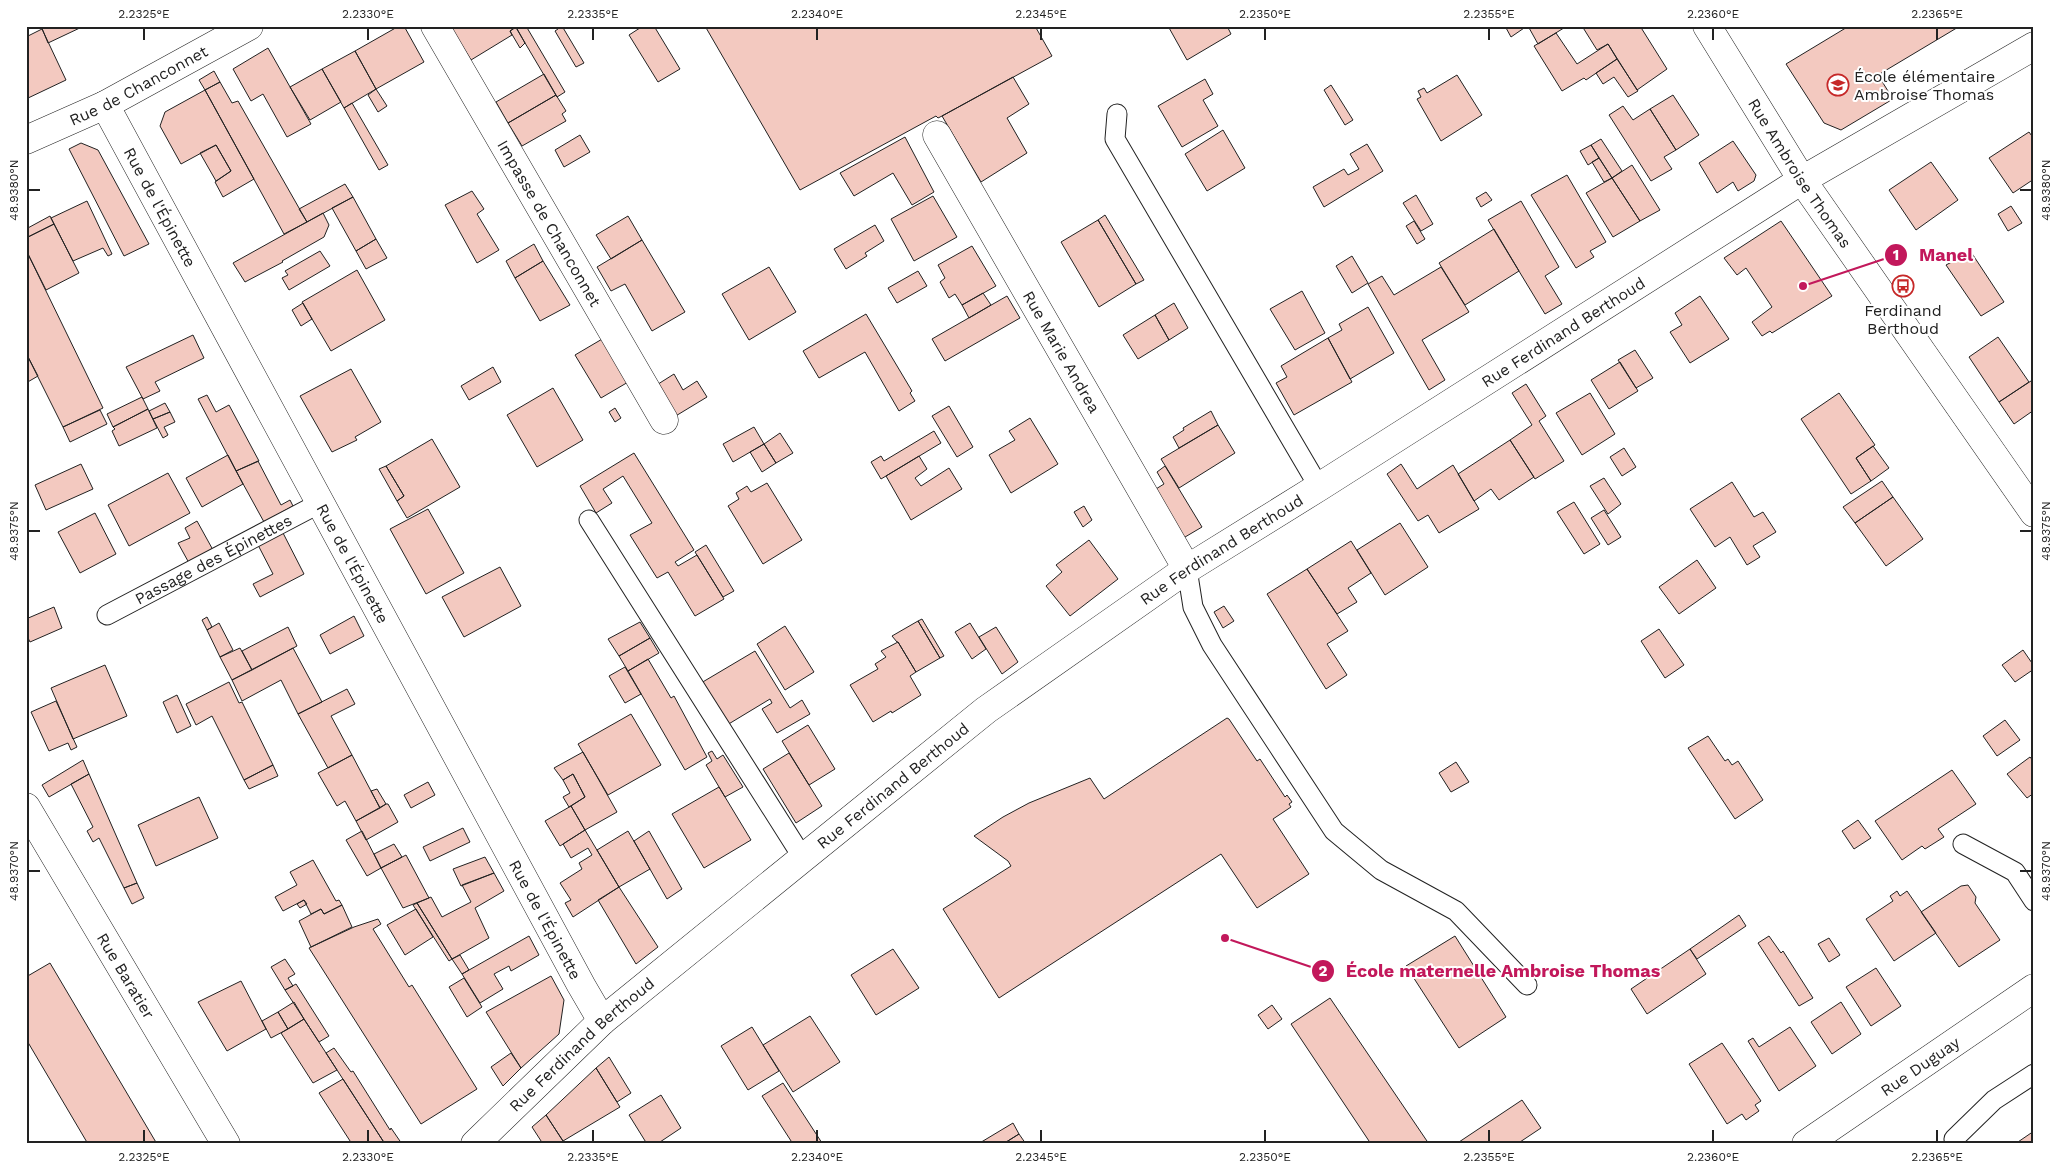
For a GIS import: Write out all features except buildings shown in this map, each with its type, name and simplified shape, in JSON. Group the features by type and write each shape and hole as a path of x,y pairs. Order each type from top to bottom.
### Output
{"street":[{"name":"Rue de Chanconnet","path":"26,140 105,105 249,26"},
{"name":"Impasse de Chanconnet","path":"435,26 664,420"},
{"name":"Rue Ambroise Thomas","path":"1707,26 1802,180 2034,513"},
{"name":"Rue Ferdinand Berthoud","path":"475,1144 602,1021 986,710 1187,569 1802,180 2034,46"},
{"name":"Rue de l'Épinette","path":"105,105 602,1021"},
{"name":"Rue Marie Andrea","path":"937,135 1187,569"},
{"name":"Rue Baratier","path":"28,814 226,1144"},
{"name":"Rue Duguay","path":"1806,1144 2034,988"}],"lane":[{"path":"1117,114 1115,139 1319,487"},
{"name":"Passage des Épinettes","path":"107,615 320,503"},
{"path":"589,520 803,858"},
{"path":"1187,569 1193,607 1212,645 1334,832 1381,870 1456,911 1527,985"},
{"path":"1963,844 2015,872 2034,901"},
{"path":"1955,1144 1954,1139 1994,1100 2034,1074"}],"place":[{"name":"École élémentaire Ambroise Thomas","path":"1838,85"},
{"name":"Manel","path":"1803,286"},
{"name":"Ferdinand Berthoud","path":"1903,286"},
{"name":"École maternelle Ambroise Thomas","path":"1225,938"}]}
